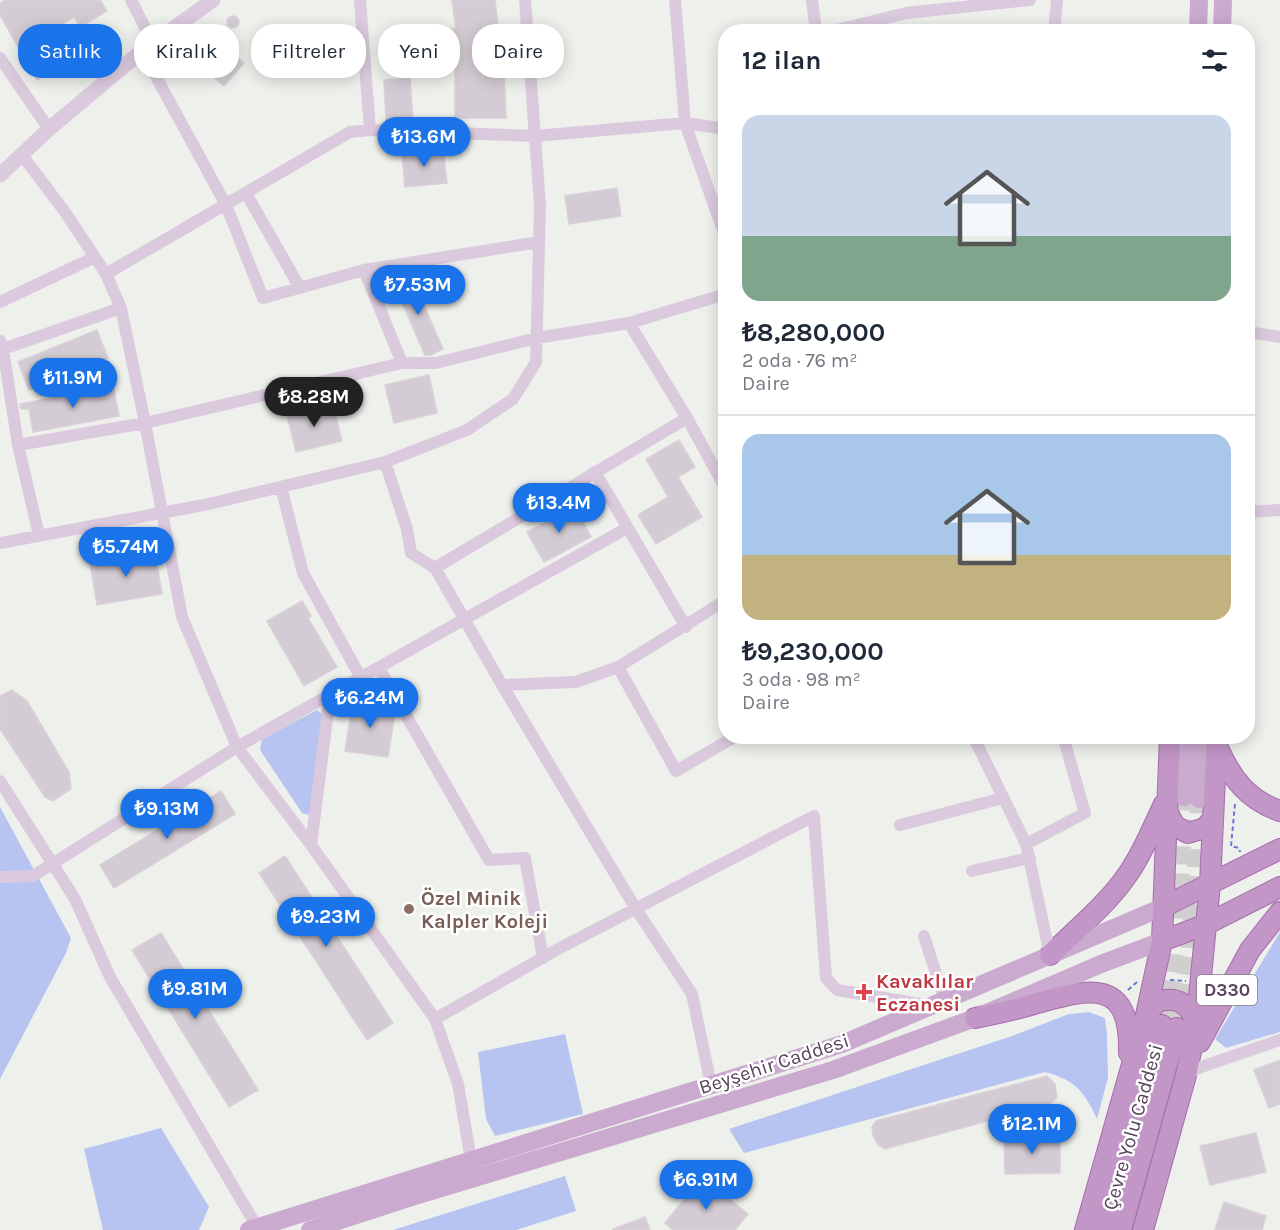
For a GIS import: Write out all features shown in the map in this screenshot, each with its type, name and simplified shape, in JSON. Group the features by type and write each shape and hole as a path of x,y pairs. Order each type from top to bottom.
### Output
{"highway":[{"path":"1171,744 1180,801 1164,907 1162,941 1170,1024 1186,1075"},
{"path":"1121,1104 1170,1024 1207,924 1213,818 1212,744"},
{"path":"1214,744 1236,782 1252,798 1280,811"},
{"path":"1180,801 1175,826 1188,833 1205,828 1213,818"},
{"path":"1050,955 1122,883 1144,848 1180,801"},
{"path":"1277,851 1266,859 1261,868 1261,874 1264,882 1269,886 1280,886"},
{"name":"Beyşehir Caddesi","path":"1164,907 1277,851"},
{"name":"Beyşehir Caddesi","path":"1162,941 1207,924 1280,886"},
{"name":"D330","path":"1143,1230 1186,1075 1208,1023 1250,950 1280,912"},
{"path":"975,1018 1089,991 1111,997 1124,1014 1129,1030 1129,1053 1121,1104 1085,1230"},
{"name":"Çevre Yolu Caddesi","path":"1104,1230 1170,1024"},
{"name":"Çevre Yolu Caddesi","path":"1121,1230 1170,1024"}],"main road":[{"path":"1198,24 1199,0"},
{"path":"1222,24 1223,0"},
{"path":"1180,801 1184,744"},
{"path":"1180,801 1210,744"},
{"name":"Beyşehir Caddesi","path":"253,1228 842,1044 1164,907"},
{"path":"1091,937 1104,943 1107,950 1101,964"},
{"name":"Beyşehir Caddesi","path":"310,1230 427,1192 833,1070 975,1018 1101,964 1162,941"}],"street":[{"path":"131,0 139,24"},
{"path":"179,24 213,0"},
{"path":"360,0 370,130"},
{"path":"0,543 209,504 385,462 467,430 513,399 536,362 537,338 540,205 525,0"},
{"path":"675,0 685,123 718,216"},
{"path":"812,0 815,24"},
{"path":"903,0 906,13"},
{"path":"1055,24 1057,0"},
{"path":"861,24 906,13 1022,1"},
{"path":"0,58 49,129"},
{"path":"0,175 49,129 134,58"},
{"path":"162,78 226,205 263,298 364,270 539,242"},
{"path":"106,274 350,132 370,130 535,136 685,123 718,128"},
{"path":"22,155 65,212 106,274 121,308 146,423 182,617 237,747 311,845 435,1020 458,1084 471,1160"},
{"path":"246,193 300,288"},
{"path":"0,302 94,257"},
{"path":"364,270 402,363"},
{"path":"18,446 146,423 402,363 436,363 537,338 628,323 718,296"},
{"path":"39,535 18,446 2,345 121,308"},
{"path":"628,323 687,418 718,474"},
{"path":"1255,333 1280,337"},
{"path":"435,568 687,418"},
{"path":"385,462 407,530 411,553 435,568 636,909 692,994 711,1085"},
{"path":"595,472 686,627"},
{"path":"280,487 303,573 361,678"},
{"path":"1255,512 1280,510"},
{"path":"0,877 33,876 237,747 627,528"},
{"path":"502,685 576,682 618,667 718,605"},
{"path":"618,667 676,771 722,744"},
{"path":"379,668 489,860 525,858 543,958"},
{"path":"311,845 330,696"},
{"path":"977,744 1026,844 1050,955"},
{"path":"1026,844 1085,813 1065,744"},
{"path":"0,781 75,899 110,977 253,1228"},
{"path":"900,825 1003,798"},
{"path":"435,1020 543,958 814,816 826,978 837,990 939,1003 924,936"},
{"path":"972,871 1030,858"},
{"path":"1186,1075 1201,1067 1280,1040"}],"path":[{"path":"1236,782 1231,846 1239,848 1242,869"}],"shaded area":[{"path":"317,710 324,716 310,815 302,813 260,750 262,739"},
{"path":"0,807 71,938 66,953 0,1079"},
{"path":"1280,932 1280,1032 1226,1048 1215,1039"},
{"path":"1089,1012 1105,1018 1107,1035 1108,1078 1097,1119 1088,1101 1077,1088 1064,1079 1045,1072 744,1153 729,1129 1012,1036 1069,1014"},
{"path":"565,1034 583,1114 495,1136 486,1119 478,1052"},
{"path":"161,1128 209,1207 199,1230 103,1230 84,1149"},
{"path":"565,1176 576,1211 516,1230 393,1230"}],"building":[{"path":"5,0 100,0 107,11 85,24 78,24 74,17 62,24 18,24 18,47 0,15 0,3"},
{"path":"452,0 495,0 498,24 472,24 472,78 504,78 506,118 455,118 455,78 460,78 460,24 455,24"},
{"path":"231,16 239,20 239,24 227,24"},
{"path":"239,59 244,63 239,69"},
{"path":"215,78 231,78 224,86"},
{"path":"410,78 413,120 386,121 384,80"},
{"path":"443,149 447,183 405,187 402,153"},
{"path":"617,188 621,216 569,224 565,196"},
{"path":"411,276 443,349 431,355 425,355 394,284"},
{"path":"97,330 108,358 29,390 18,362"},
{"path":"429,375 437,413 394,423 385,385"},
{"path":"113,386 119,416 33,432 29,409 21,409 20,404"},
{"path":"333,404 342,441 296,452 287,415"},
{"path":"679,440 695,467 678,477 702,517 656,544 638,515 668,497 646,459"},
{"path":"575,507 591,537 544,562 527,532"},
{"path":"155,552 162,594 97,605 90,563"},
{"path":"302,601 311,616 308,618 337,667 304,686 267,621"},
{"path":"12,690 27,701 69,772 71,789 53,801 45,797 0,729 0,696"},
{"path":"353,701 392,707 395,713 388,757 345,751"},
{"path":"221,791 235,814 114,888 100,865"},
{"path":"285,856 393,1023 367,1040 259,873"},
{"path":"161,933 258,1090 229,1107 132,950"},
{"path":"1280,1060 1280,1104 1269,1108 1254,1070"},
{"path":"1047,1076 1055,1084 1057,1098 1049,1104 885,1149 878,1145 873,1135 872,1127 876,1121"},
{"path":"1256,1133 1266,1172 1210,1185 1200,1146"},
{"path":"1060,1137 1060,1173 1005,1174 1004,1138"},
{"path":"702,1177 748,1214 735,1230 673,1230 665,1223"},
{"path":"1224,1202 1266,1216 1262,1230 1215,1230"},
{"path":"645,1217 650,1230 613,1230 613,1229"}],"tunnel":[{"path":"1162,1025 1176,940 1184,797"},
{"path":"1177,1028 1192,914 1199,799"}],"place":[{"name":"Özel Minik Kalpler Koleji","path":"409,909"},
{"name":"Kavaklılar Eczanesi","path":"864,992"}]}
